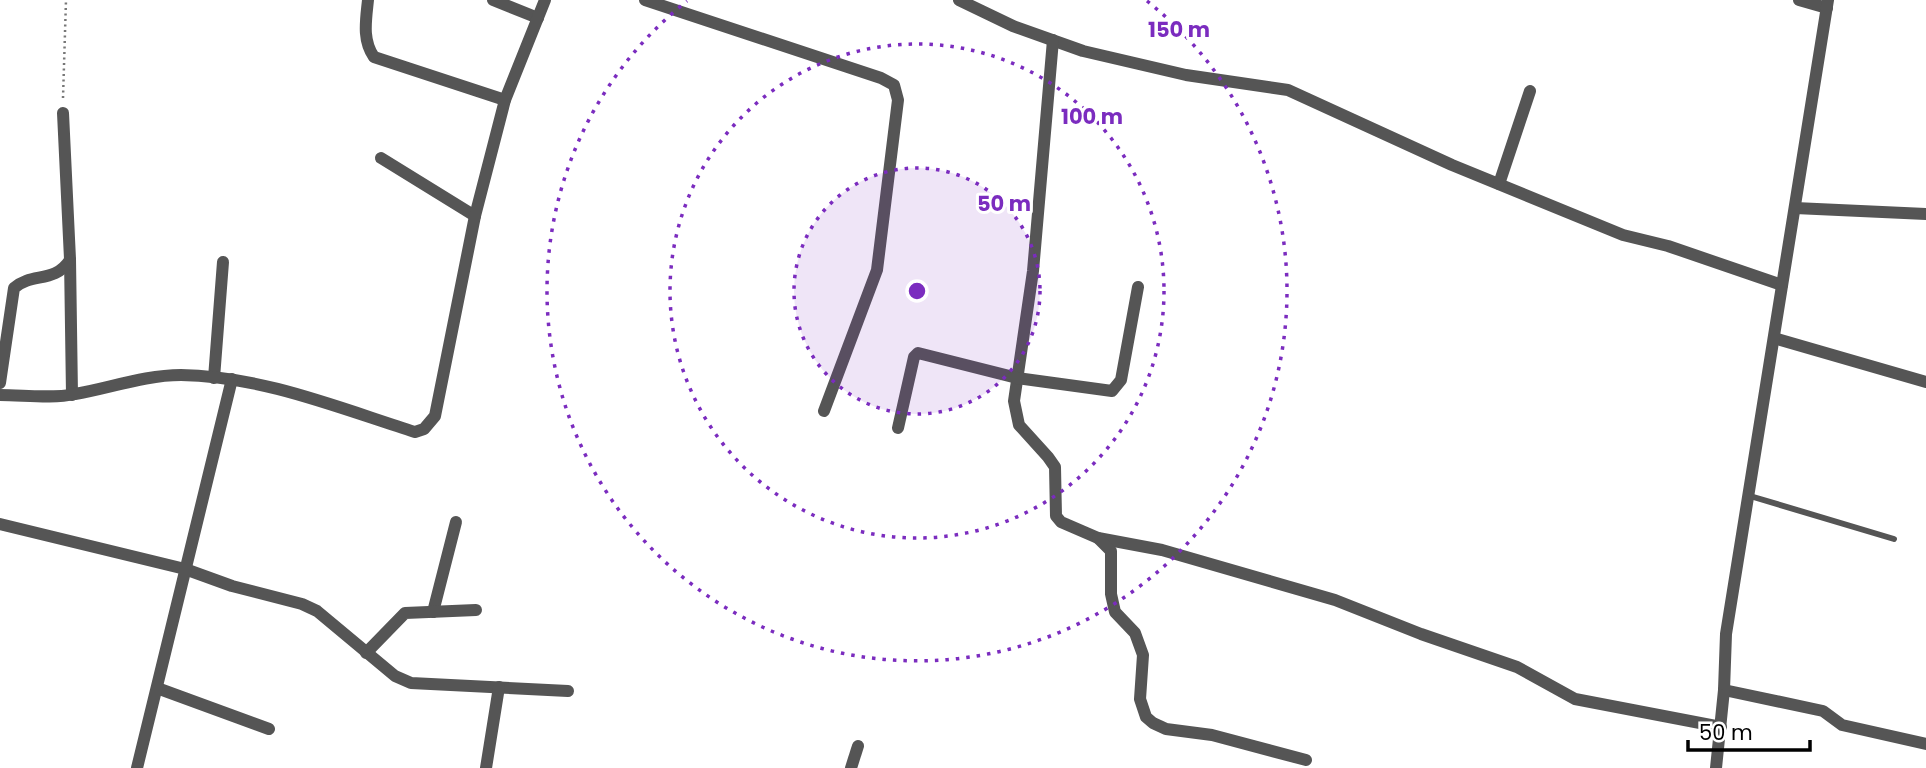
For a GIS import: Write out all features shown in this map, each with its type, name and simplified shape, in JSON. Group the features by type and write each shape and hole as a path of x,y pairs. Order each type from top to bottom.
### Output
{"street":[{"path":"368,0 365,31 368,48 374,57 505,100"},
{"path":"493,0 538,18"},
{"path":"0,395 72,395 179,375 232,379 265,386 415,432 424,429 435,416 475,216 505,100 545,0"},
{"path":"645,0 881,78 894,85 898,100 877,271 824,411"},
{"path":"959,0 1013,26 1083,51 1186,75 1288,90 1499,184 1623,235 1668,246 1782,285"},
{"path":"1721,767 1726,634 1828,4 1799,0"},
{"path":"1053,40 1033,271 1017,378 1016,414 1019,425 1055,467 1056,516 1060,522 1098,538 1162,550 1335,600 1421,634 1517,667 1575,699 1721,727"},
{"path":"1499,184 1530,91"},
{"path":"63,113 70,259 72,395"},
{"path":"381,158 475,216"},
{"path":"1796,208 1926,214"},
{"path":"0,383 14,288 20,283 56,274 64,269 70,259"},
{"path":"214,378 223,262"},
{"path":"898,428 914,357 918,353 1017,378 1112,391 1121,380 1138,287"},
{"path":"1774,338 1926,382"},
{"path":"137,768 232,379"},
{"path":"433,612 456,522"},
{"path":"0,524 185,569 232,586 302,604 317,611 395,676 411,683 568,691"},
{"path":"1098,538 1111,551 1111,594 1115,612 1140,641 1143,655 1140,699 1146,717 1166,729 1212,735 1306,760"},
{"path":"366,653 405,613 476,610"},
{"path":"486,768 499,687"},
{"path":"157,688 269,729"},
{"path":"1724,690 1823,711 1842,725 1926,744"},
{"path":"851,768 858,746"}],"lane":[{"path":"1750,496 1894,539"}],"path":[{"path":"63,113 66,0"}]}
